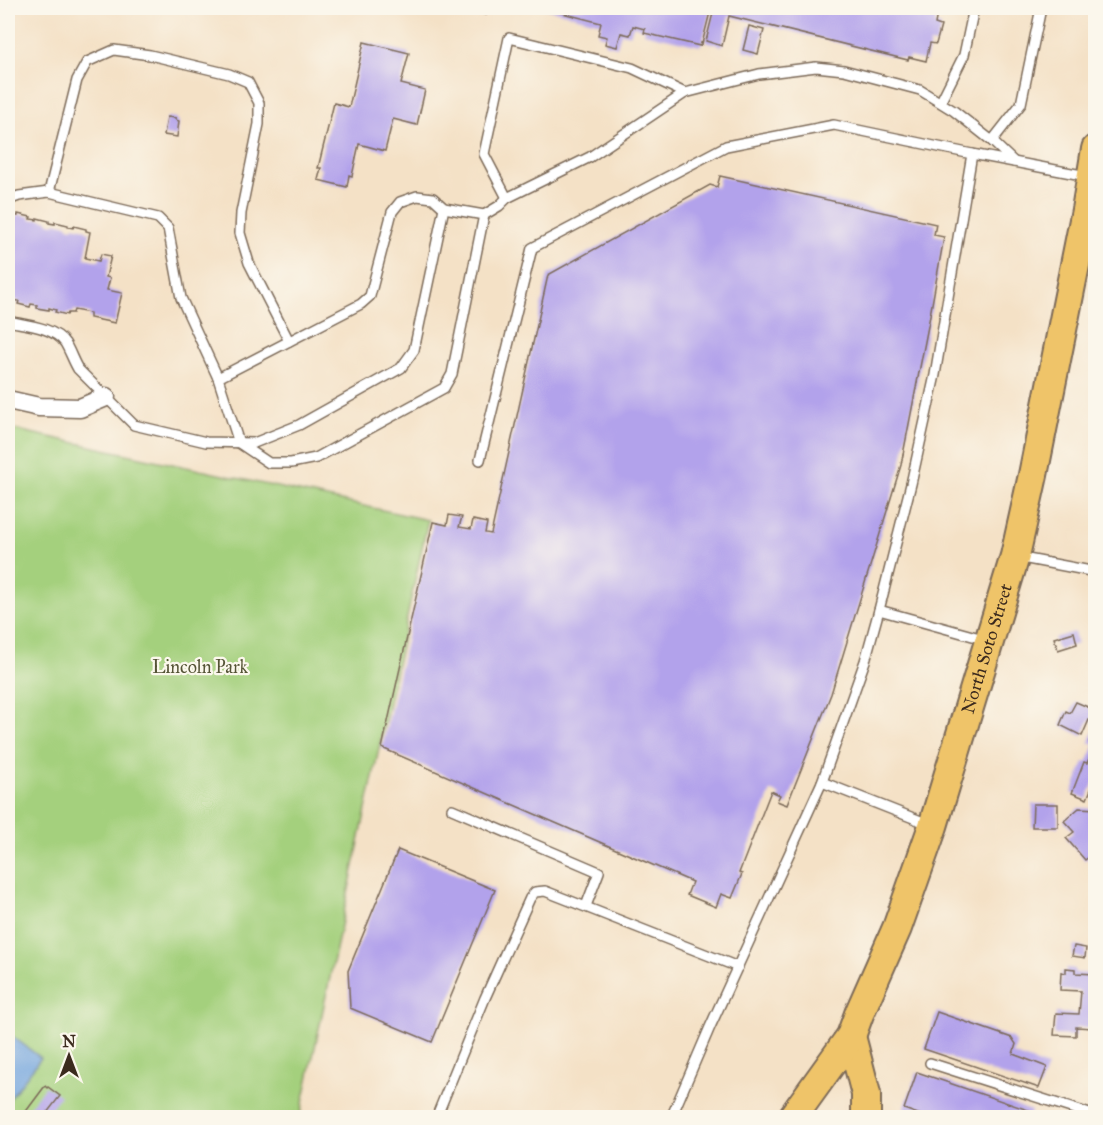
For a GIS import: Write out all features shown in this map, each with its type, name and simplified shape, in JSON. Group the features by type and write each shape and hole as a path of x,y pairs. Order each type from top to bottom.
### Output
{"main road":[{"name":"North Soto Street","path":"792,1118 851,1036 897,928 933,826 1015,556 1086,210 1095,149"},
{"path":"851,1036 866,1094 866,1118"}],"street":[{"path":"8,400 39,407 80,408 106,397"}],"lane":[{"path":"941,101 964,55 974,8"},
{"path":"992,141 1021,104 1041,8"},
{"path":"507,198 484,154 509,39 632,69 685,93"},
{"path":"50,192 77,80 87,62 114,50 150,55 230,74 248,82 259,103 259,124 241,213 240,233 249,263 289,341"},
{"path":"218,378 361,304 370,296 392,212 400,202 417,195 433,198 444,208 484,215 500,206 507,198 590,157 685,93 759,74 816,67 844,70 920,90 941,101 992,141 1014,162"},
{"path":"480,460 532,248 726,146 834,125 1090,177"},
{"path":"671,1118 822,782 865,661 911,484 935,375 972,154"},
{"path":"8,200 19,195 50,192 158,218 168,228 181,298 218,378 239,443 269,462 291,462 316,458 444,388 452,374 484,215"},
{"path":"8,321 46,330 58,336 66,345 78,369 134,425 206,442 254,442 299,425 400,368 414,350 444,208"},
{"path":"1015,556 1095,572"},
{"path":"879,610 989,641"},
{"path":"822,782 933,826"},
{"path":"452,809 599,872 586,906"},
{"path":"436,1118 485,998 530,898 535,892 545,891 586,906 738,967"},
{"path":"930,1063 1095,1116"}],"green space":[{"name":"Lincoln Park","path":"8,428 428,520 300,1117 8,1117"}],"water":[{"path":"8,1033 41,1058 8,1101"}],"building":[{"path":"466,8 488,8 486,15"},
{"path":"543,8 938,8 935,24 941,26 936,44 930,43 926,61 909,57 908,60 729,16 722,46 706,41 713,13 710,12 700,46 644,33 645,29 633,26 630,35 621,33 617,47 605,44 607,37 598,35 601,23"},
{"path":"749,26 764,30 758,54 743,50"},
{"path":"364,42 409,53 401,84 425,90 417,125 393,119 385,151 359,144 352,176 349,175 347,187 318,180 321,168 318,168 334,103 349,107"},
{"path":"167,117 176,118 179,121 177,137 164,135"},
{"path":"720,176 936,224 934,235 944,237 901,465 831,694 787,805 777,801 780,795 771,791 739,873 742,874 732,898 721,894 716,907 687,895 692,882 382,748 433,522 447,525 449,515 462,517 459,527 471,529 473,520 487,523 485,533 491,534 548,275 710,185 717,187"},
{"path":"18,214 31,217 30,219 37,220 37,218 49,221 49,223 55,224 55,222 68,225 68,227 86,229 90,232 85,258 99,261 101,254 111,256 106,277 110,278 107,290 122,293 115,323 90,318 90,313 74,310 73,313 67,315 49,308 49,310 37,308 37,305 31,304 30,307 18,304 19,301 8,301 8,228 10,218 14,219"},
{"path":"1074,632 1077,644 1058,650 1054,638"},
{"path":"1076,702 1095,710 1092,721 1089,720 1082,736 1060,725 1066,711 1070,713"},
{"path":"1096,726 1096,782 1087,799 1072,793 1084,762 1087,763 1095,745 1089,742"},
{"path":"1033,804 1058,804 1058,827 1032,827"},
{"path":"1079,808 1096,809 1096,864 1089,857 1085,860 1066,838 1074,832 1064,821"},
{"path":"398,850 495,890 432,1042 350,1008 348,971"},
{"path":"1074,946 1086,948 1085,958 1072,956"},
{"path":"1066,968 1075,969 1075,973 1096,974 1096,1021 1093,1021 1093,1028 1076,1027 1076,1036 1054,1035 1056,1013 1079,1014 1081,991 1060,990 1061,972 1066,973"},
{"path":"937,1012 1012,1038 1016,1044 1013,1054 1047,1067 1039,1088 924,1049"},
{"path":"917,1072 1031,1111 1029,1118 929,1118 904,1109"},
{"path":"45,1086 60,1096 43,1118 21,1118"}]}
